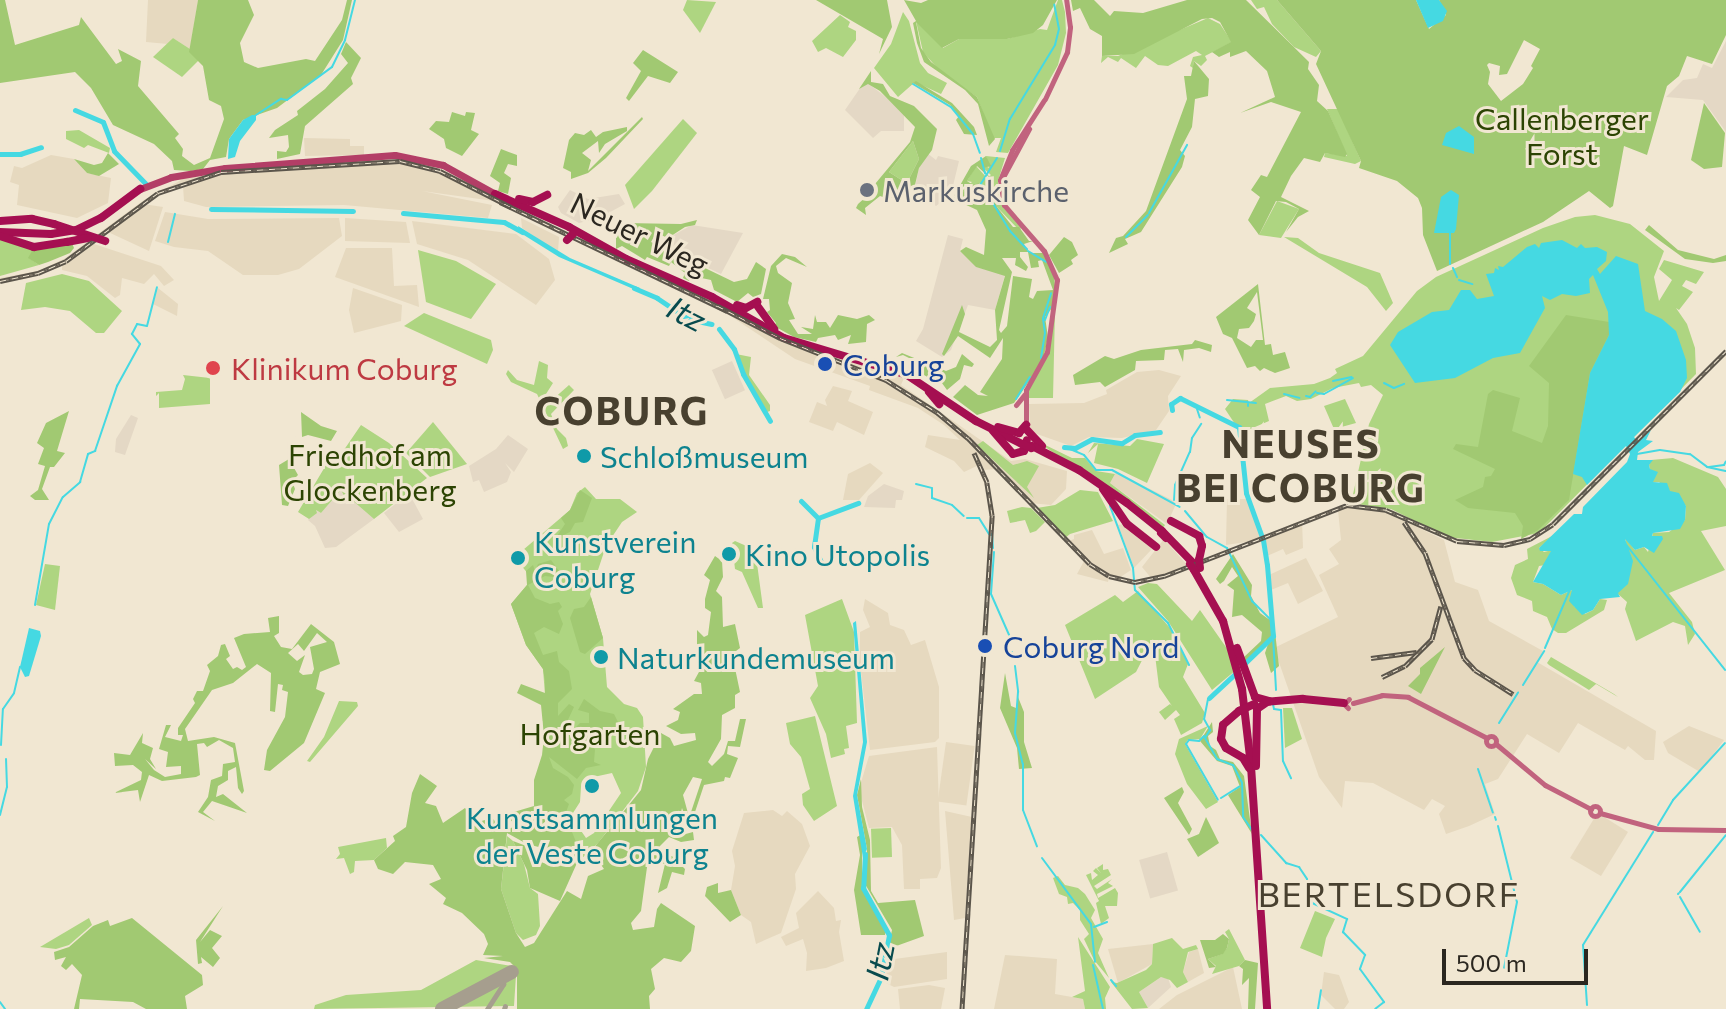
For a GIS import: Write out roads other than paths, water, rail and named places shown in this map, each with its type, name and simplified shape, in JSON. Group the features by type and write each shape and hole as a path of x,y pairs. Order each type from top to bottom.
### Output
{"highway":[{"path":"0,232 51,234 76,230 101,218 140,189"},
{"path":"494,193 573,237 626,259"},
{"path":"508,199 531,202 547,200 540,208 554,218"},
{"name":"Neuer Weg","path":"508,199 554,218 617,253 713,295 751,317"},
{"name":"Neuer Weg","path":"508,199 626,259 751,317"},
{"path":"0,221 32,219 105,241 82,238 29,246 0,232"},
{"path":"713,295 745,308 757,303 771,326"},
{"path":"751,317 794,339 898,368 960,408"},
{"path":"751,317 792,341 887,367 917,381 991,427 1103,489 1143,518 1196,564"},
{"path":"887,367 928,391 939,404"},
{"path":"991,427 1013,454"},
{"path":"1009,435 1026,428"},
{"path":"1013,454 1025,449 1026,428"},
{"path":"1026,428 1033,440 1069,464 1196,564 1232,637 1241,668 1253,778 1269,1009"},
{"path":"1013,454 1011,444 1026,445 1069,464"},
{"path":"1103,489 1132,528"},
{"path":"1143,518 1125,510 1123,517 1132,528 1162,535 1199,536 1196,564"},
{"path":"1182,551 1193,556 1255,697 1264,702"},
{"path":"1241,668 1253,778"},
{"path":"1253,778 1257,709 1264,702"},
{"path":"1253,778 1243,758 1224,746 1220,737 1223,725 1239,711 1264,702 1348,703"},
{"path":"1224,746 1235,750 1242,748 1248,728"}],"main road":[{"path":"1016,405 1026,393 1047,352 1057,280 1049,258 1004,205 1000,185 1008,156 1044,100 1067,52 1070,27 1066,0"},
{"path":"140,189 175,176 225,168 399,155 443,165 494,193"},
{"path":"1026,393 1026,428"},
{"path":"1348,703 1382,695 1414,699 1487,738 1495,737 1496,744 1545,785 1591,809 1594,816 1600,813 1658,829 1726,830"}],"water":[{"path":"1416,0 1439,0 1447,11 1443,21 1428,28"},
{"path":"256,115 256,120 240,141 235,157 228,159 229,139 243,120"},
{"path":"1459,126 1474,137 1474,154 1442,145 1446,133"},
{"path":"1451,190 1459,195 1456,229 1454,233 1434,233 1441,197"},
{"path":"518,226 570,258 640,288 638,291 559,257 519,232"},
{"path":"1562,240 1577,248 1581,244 1585,248 1597,247 1607,252 1606,261 1597,269 1600,274 1616,256 1638,264 1645,311 1662,319 1676,331 1686,360 1687,378 1680,392 1634,437 1638,442 1651,430 1646,440 1653,441 1638,452 1637,460 1653,460 1650,469 1658,472 1653,482 1667,483 1670,491 1679,493 1686,506 1685,520 1680,529 1653,533 1652,536 1662,536 1663,539 1654,553 1644,547 1635,550 1625,539 1633,561 1628,584 1618,593 1620,597 1600,599 1593,610 1582,615 1569,601 1572,590 1561,595 1533,582 1551,551 1540,551 1539,548 1574,514 1582,514 1583,507 1627,462 1630,454 1626,446 1587,485 1582,477 1573,474 1590,373 1609,335 1608,312 1593,275 1589,279 1590,293 1576,296 1562,294 1550,300 1542,296 1545,308 1520,353 1493,358 1455,378 1415,383 1390,345 1398,332 1432,312 1449,310 1461,290 1470,290 1477,299 1494,296 1486,274 1494,273 1495,268 1499,270 1498,266 1503,267 1527,247 1535,244 1539,248 1541,243"},
{"path":"856,621 867,742 857,795 867,849 863,858 853,796 863,742 853,623"},
{"path":"29,628 40,631 41,636 29,676 25,677 20,667"}],"waterway":[{"path":"256,115 281,99 287,100 332,67 345,40 355,0"},
{"path":"1000,151 1010,119 1055,45 1059,29 1054,4"},
{"path":"913,84 951,107 973,134 980,153"},
{"name":"Itz","path":"75,110 103,122 114,151 147,185"},
{"path":"1149,213 1187,145"},
{"name":"Itz","path":"0,154 20,154 41,147"},
{"path":"981,158 985,173"},
{"path":"997,158 981,184 1010,231 1027,249"},
{"name":"Itz","path":"211,209 353,211"},
{"name":"Itz","path":"403,213 504,222 522,232"},
{"path":"168,242 175,214"},
{"path":"1126,237 1148,215"},
{"path":"1450,233 1450,264"},
{"path":"1028,251 1046,262"},
{"path":"1453,268 1457,277"},
{"path":"1459,280 1472,284"},
{"path":"35,605 49,524 63,497 80,482 88,454 95,451 117,386 140,344 132,334 137,324 147,326 157,287"},
{"name":"Itz","path":"634,288 657,298 688,319 711,324"},
{"path":"1041,358 1045,333 1043,318 1051,293"},
{"path":"1045,320 1050,307"},
{"name":"Itz","path":"719,329 734,349 743,374 770,421"},
{"path":"1016,399 1030,377"},
{"path":"1333,381 1352,377"},
{"path":"1317,393 1324,394 1353,378"},
{"path":"1384,383 1394,388 1404,384"},
{"path":"1306,396 1310,397 1316,391"},
{"path":"1284,394 1300,398"},
{"path":"1172,410 1171,404 1180,398 1239,427 1246,493 1263,540 1273,636 1244,664"},
{"path":"1227,400 1256,403"},
{"path":"1197,409 1200,418"},
{"path":"1174,500 1175,485 1190,452 1192,438 1201,424"},
{"path":"1064,447 1075,448 1092,439 1122,443 1135,435 1160,432"},
{"path":"1070,449 1084,455 1096,470 1112,470 1180,507"},
{"path":"1637,454 1660,450 1690,454 1707,467 1726,471"},
{"path":"1709,467 1724,465 1726,461"},
{"path":"916,484 932,488 932,498 952,505 964,516"},
{"name":"Itz","path":"801,501 818,518 814,547 821,562"},
{"path":"818,518 858,503"},
{"path":"1110,506 1133,568 1135,590 1168,623 1189,665"},
{"path":"1185,511 1207,537 1227,548 1252,601 1271,620"},
{"path":"967,518 979,518 989,534"},
{"path":"992,534 993,548"},
{"path":"1624,542 1725,670"},
{"path":"994,552 991,594 1010,637"},
{"path":"1545,648 1571,587"},
{"path":"1273,636 1276,690"},
{"path":"1523,685 1544,651"},
{"path":"1015,666 1018,692 1015,733 1023,764 1023,810 1037,846"},
{"path":"1,745 3,709 14,693 20,667"},
{"path":"1209,698 1237,672"},
{"path":"1499,723 1518,693"},
{"path":"1208,699 1204,719 1210,730 1205,738 1217,759 1233,765 1242,783 1243,817 1252,830"},
{"path":"1273,704 1274,709 1281,710 1283,761 1291,778"},
{"path":"1204,736 1199,741 1189,740 1186,744 1218,800"},
{"path":"1658,825 1673,800 1725,743"},
{"path":"0,815 7,787 6,759"},
{"path":"1478,769 1493,813"},
{"path":"1221,798 1240,786"},
{"path":"1498,826 1517,902 1504,968"},
{"path":"1587,1005 1583,945 1653,832"},
{"path":"1261,835 1286,863 1299,867 1307,879 1310,902 1347,919 1343,932 1365,955 1360,969 1384,1002 1375,1009"},
{"path":"1680,892 1726,835"},
{"name":"Itz","path":"865,854 863,888 889,935 881,977 866,1009"},
{"path":"1042,858 1091,924 1095,962"},
{"path":"1680,897 1700,932"},
{"path":"1094,927 1107,922"},
{"path":"1093,965 1103,1009"},
{"path":"1111,980 1116,986"},
{"path":"1318,1009 1321,990"},
{"path":"0,1002 5,1009"}],"railway":[{"path":"0,281 38,273 66,261 158,193 221,172 400,161 440,171 511,207"},
{"path":"500,202 727,311"},
{"path":"718,306 780,338 886,380 938,413 968,438 1090,564 1109,576 1135,582 1164,576 1347,505 1386,510 1457,541 1504,545 1530,539 1553,524 1726,351"},
{"path":"962,1009 992,515 987,482 974,453"},
{"path":"1404,522 1425,553 1464,658 1475,670 1513,694"},
{"path":"1382,677 1405,666 1432,639 1441,606"},
{"path":"1371,658 1417,652"}],"place":[{"name":"Markuskirche","path":"867,190"},
{"name":"Coburg","path":"825,364"},
{"name":"Klinikum Coburg","path":"213,368"},
{"name":"Schloßmuseum","path":"584,456"},
{"name":"Kino Utopolis","path":"729,554"},
{"name":"Kunstverein Coburg","path":"518,558"},
{"name":"Coburg Nord","path":"985,646"},
{"name":"Naturkundemuseum","path":"601,657"},
{"name":"Kunstsammlungen der Veste Coburg","path":"592,786"}],"district":[{"name":"COBURG","path":"622,410"},
{"name":"NEUSES BEI COBURG","path":"1301,465"},
{"name":"BERTELSDORF","path":"1389,894"}],"park label":[{"name":"Callenberger Forst","path":"1562,135"},
{"name":"Friedhof am Glockenberg","path":"370,471"},
{"name":"Hofgarten","path":"590,733"}]}
